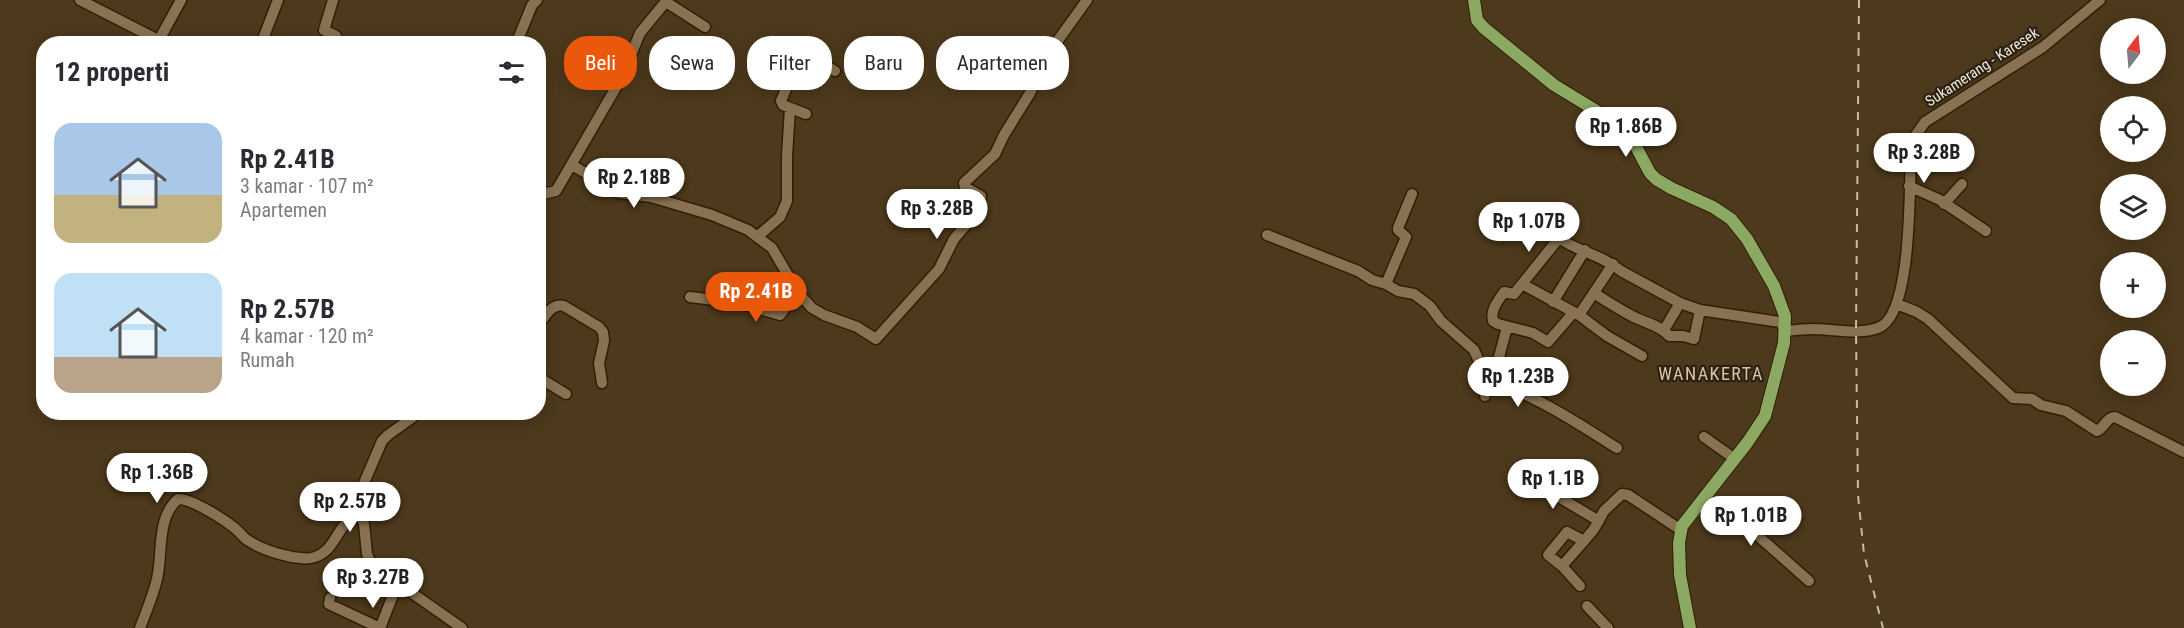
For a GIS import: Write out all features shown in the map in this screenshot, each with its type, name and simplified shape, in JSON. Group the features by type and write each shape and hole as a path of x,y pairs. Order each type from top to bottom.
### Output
{"main road":[{"path":"1474,0 1477,20 1484,28 1554,85 1618,124 1633,141 1650,173 1656,179 1713,207 1731,219 1747,239 1774,286 1785,316 1786,331 1765,416 1681,530 1678,543 1680,575 1690,628"}],"street":[{"path":"80,0 151,36"},
{"path":"166,36 181,0"},
{"path":"264,36 278,0"},
{"path":"333,0 324,30 336,36"},
{"path":"519,36 532,5 537,0"},
{"path":"572,165 619,193 651,198 712,215 758,236 777,256 797,292 817,311 857,327 876,339 939,269 954,239 974,216 981,196 965,187 964,183 995,154 1030,93 1051,50 1087,0"},
{"name":"Sukamerang - Karesek","path":"1786,331 1874,329 1890,319 1897,304 1906,261 1912,144 1919,129 1925,122 2043,47 2100,0"},
{"path":"546,193 556,191 622,77 640,33 667,1 705,27"},
{"path":"806,114 783,105 781,101 802,52 835,71"},
{"path":"758,236 780,217 787,201 790,108"},
{"path":"1944,204 1962,184"},
{"path":"1909,186 1944,204 1986,231"},
{"path":"1386,284 1406,237 1398,230 1412,194"},
{"path":"1267,235 1398,291 1414,294 1430,306 1441,321 1474,350 1491,379 1544,404 1617,448"},
{"path":"1613,264 1594,293 1548,342 1533,333 1493,321 1495,305 1504,292 1514,294 1559,238 1568,245 1585,250 1613,264 1621,271 1680,303 1700,310 1780,322 1786,331"},
{"path":"1553,302 1585,250"},
{"path":"1522,285 1576,313 1607,336 1642,356"},
{"path":"690,297 739,303 780,315 797,292"},
{"path":"1594,293 1653,327 1665,330 1669,336 1694,339 1700,310"},
{"path":"1665,330 1680,303"},
{"path":"1897,304 1928,319 2013,398 2032,399 2041,405 2066,411 2097,431 2110,418 2115,417 2184,452"},
{"path":"546,315 553,306 564,306 599,327 604,337 599,363 602,383"},
{"path":"1485,396 1507,327"},
{"path":"546,382 566,394"},
{"path":"410,420 382,441 364,483 360,514 364,524 368,560 397,585 462,628"},
{"path":"1704,437 1735,459"},
{"path":"1522,475 1599,521"},
{"path":"1563,566 1599,521 1604,511 1622,494 1628,495 1681,530"},
{"path":"140,628 158,577 163,529 172,506 178,500 189,501 212,514 249,542 273,553 303,559 314,558 328,550 345,523 360,514"},
{"path":"1702,501 1749,528 1809,581"},
{"path":"1580,586 1563,566 1548,555 1567,532 1584,541"},
{"path":"330,598 329,604 380,628 397,585"},
{"path":"1587,606 1608,628"}],"railway":[{"path":"1859,0 1856,330 1858,495 1864,554 1883,628"}],"district":[{"name":"WANAKERTA","path":"1711,373"}]}
